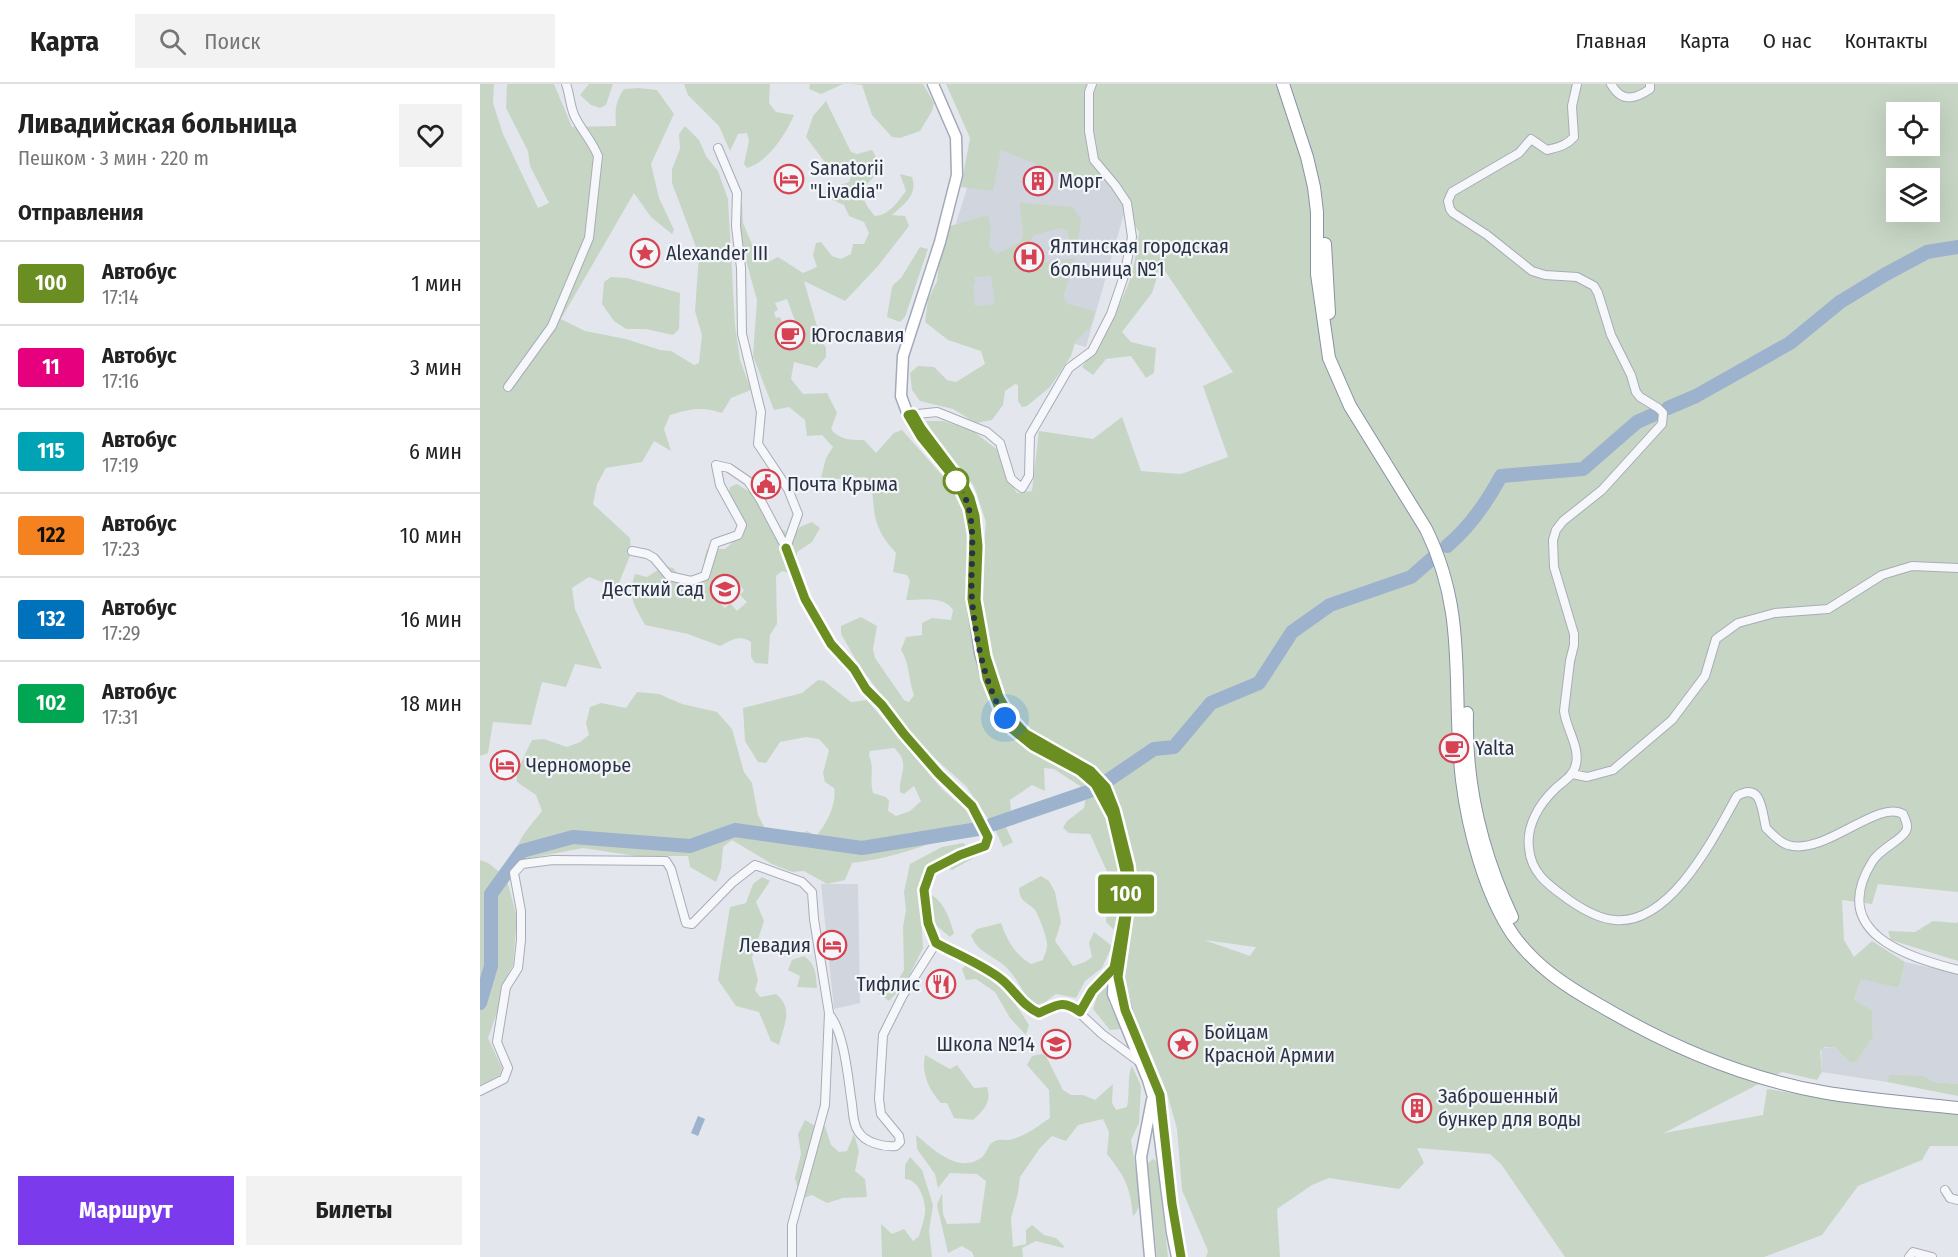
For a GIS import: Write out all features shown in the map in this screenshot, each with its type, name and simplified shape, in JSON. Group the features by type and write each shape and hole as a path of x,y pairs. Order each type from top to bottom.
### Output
{"highway":[{"path":"1283,84 1307,157 1314,187 1317,212 1317,274 1329,358 1350,406 1426,529 1436,549 1450,596 1455,624 1459,739 1464,796 1487,881 1508,927 1525,950 1549,974 1620,1018 1733,1069 1766,1079 1958,1108"},
{"path":"1290,84 1314,158 1320,188 1331,334 1340,366 1357,407 1434,530 1451,569 1463,625 1469,764 1473,795 1487,853 1513,920 1526,942 1544,960 1577,986 1646,1023 1734,1062 1822,1088 1958,1102"}],"main road":[{"path":"933,84 956,137 957,175 940,242 903,356 901,396 921,437 956,480 969,508 974,535 972,599 987,678 999,708 1012,729 1033,746 1080,771 1095,784 1112,816 1127,880 1125,910 1112,984 1116,1004 1156,1100 1141,1162 1150,1257"},
{"path":"1116,968 1125,1010 1152,1074 1172,1233 1179,1257"},
{"path":"1142,1063 1152,1074"},
{"path":"1141,1162 1155,1152 1164,1155"}],"street":[{"path":"508,387 552,326 589,238 598,156 576,119 566,84"},
{"path":"911,414 937,412 987,432 1000,443 1011,479 1022,488 1029,476 1030,435 1069,368 1092,351 1111,314 1124,276 1132,237 1127,203 1094,160 1089,131 1089,92 1092,84"},
{"path":"1577,84 1572,106 1574,137 1568,143 1547,150 1531,140 1519,153 1452,192 1448,201 1453,213 1487,235 1532,271 1559,277 1577,277 1593,286 1598,293 1611,335 1631,375 1636,392 1663,413 1662,424 1602,490 1563,521 1552,540 1554,567 1574,634 1564,711 1577,758 1572,774 1545,799 1539,808 1529,834 1528,845 1534,868 1549,886 1579,907 1613,920 1627,920 1644,914 1663,903 1692,871 1737,796 1744,791 1757,795 1766,828 1788,845 1813,845 1884,812 1896,810 1902,814 1907,828 1905,833 1885,847 1871,863 1859,897 1865,922 1872,933 1883,942 1938,964 1958,969"},
{"path":"1611,84 1616,93 1627,98 1634,98 1650,89 1650,84"},
{"path":"718,148 737,192 735,226 741,268 742,334 761,412 758,444 788,489 798,514 786,548"},
{"path":"632,551 654,558 669,576 692,581 705,576 715,543 738,535 742,525 720,485 716,465 729,468 748,481 786,548 805,599 831,644 854,669 866,689 882,705 904,734 939,774 972,806 988,837 985,846 960,855 931,870 924,890 928,923 936,943 1004,981 1029,1009 1039,1013 1063,1003 1072,1006 1095,1029 1142,1063"},
{"path":"1572,774 1587,777 1612,770 1672,720 1705,676 1716,639 1738,622 1775,613 1828,609 1882,575 1912,566 1958,568"},
{"path":"480,1091 504,1078 508,1068 497,1042 506,987 518,968 521,911 514,873 522,864 554,860 666,861 671,869 686,923 692,924 733,882 755,865 802,882 812,892 829,1013 825,1106 792,1225 792,1257"},
{"path":"829,1013 834,1019 841,1042 854,1122 858,1131 866,1140 896,1146 900,1142 898,1136 881,1114 879,1099 883,1035 903,995 936,943"},
{"path":"1080,1012 1092,991 1116,968"},
{"path":"1945,1190 1950,1198 1958,1200"},
{"path":"1909,1257 1913,1252 1932,1257"}],"shaded area":[{"name":"Ялтинская городская больница №1","path":"990,143 1094,164 1125,210 1086,347 931,303 979,150"},
{"path":"821,884 858,884 860,1003 834,1009"},
{"path":"1905,962 1958,974 1958,1084 1934,1082 1923,1076 1889,1076 1887,1082 1822,1072 1821,1048 1835,1047 1850,1063 1857,1061 1873,1037 1872,1010 1854,1001 1861,978 1899,988"}],"green space":[{"path":"480,84 494,84 493,103 503,134 538,208 549,203 530,166 528,151 506,108 507,84 554,84 572,127 616,126 616,107 624,89 657,90 674,114 651,164 659,198 674,230 672,234 651,217 634,193 561,319 585,331 671,351 694,365 699,363 702,335 695,311 699,255 672,183 672,169 680,149 679,134 685,126 699,140 706,156 718,171 728,199 735,325 740,360 751,390 731,398 722,413 696,409 670,415 664,429 671,451 654,441 642,462 606,468 597,484 593,504 630,538 631,553 617,588 589,577 572,588 575,609 602,669 575,664 566,687 542,682 531,725 493,722 488,753 480,756"},
{"path":"589,84 613,84 606,105 600,108 591,105 580,95"},
{"path":"684,84 770,84 769,103 776,112 794,115 781,139 769,154 747,168 744,164 749,141 747,133 738,134 730,151 719,126 688,95"},
{"path":"810,84 843,84 821,94 809,89"},
{"path":"851,84 923,84 934,103 932,111 920,131 900,138 892,137 872,115 862,85"},
{"path":"946,84 1958,84 1958,892 1878,884 1872,904 1842,900 1844,940 1854,957 1872,941 1905,962 1899,988 1861,979 1854,1000 1872,1010 1873,1037 1857,1061 1850,1063 1835,1047 1824,1047 1820,1051 1822,1072 1817,1080 1782,1072 1664,1133 1763,1115 1767,1089 1816,1097 1958,1111 1958,1146 1930,1146 1922,1160 1858,1186 1822,1235 1764,1257 1565,1257 1501,1164 1490,1154 1417,1148 1424,1163 1399,1189 1329,1178 1312,1185 1277,1209 1280,1257 1206,1257 1208,1251 1182,1190 1177,1129 1167,1093 1152,1056 1130,1013 1123,985 1123,959 1136,888 1131,856 1114,791 1101,773 1022,726 1010,712 979,610 986,522 974,486 935,437 926,421 943,421 973,431 999,451 1004,471 1017,493 1032,491 1039,431 1093,439 1122,417 1141,471 1181,474 1228,457 1203,386 1233,372 1161,265 1152,293 1122,332 1131,342 1156,348 1154,373 1146,378 1131,356 1106,359 1093,375 1082,367 1121,302 1134,262 1139,232 1105,180 1060,174 1001,150 993,191 961,187 970,138","holes":["1204,940 1256,947 1250,956"]},
{"path":"826,101 851,152 857,154 872,150 880,171 868,183 863,197 875,216 889,211 906,191 900,174 912,177 913,189 909,199 892,215 905,216 909,226 878,266 845,301 804,281 820,337 826,348 826,357 817,368 794,362 791,379 803,394 827,393 837,413 831,429 838,435 864,440 876,453 894,433 902,430 949,483 966,517 969,613 974,630 976,658 987,694 998,718 1019,744 1083,776 1100,793 1109,816 1117,863 1119,909 1114,930 1106,922 1110,878 1090,834 1069,833 1063,828 1067,821 1084,808 1086,796 1080,786 1054,769 1044,768 1045,791 1032,785 1010,800 1011,810 1001,817 1013,842 1003,847 995,829 966,786 922,747 860,667 841,634 841,626 861,617 877,626 873,649 875,658 904,700 909,702 914,695 901,650 906,637 922,635 922,623 932,618 951,620 953,610 949,605 938,600 906,600 910,581 907,575 893,572 896,553 878,527 872,490 868,481 864,477 821,478 826,458 833,447 822,435 807,436 805,420 789,407 774,410 753,356 757,300 742,246 738,211 742,204 743,223 759,261 768,262 778,257 803,273 817,267 813,255 816,243 821,242 832,256 841,259 851,254 853,244 864,244 869,233 864,222 849,216 844,205 828,198 826,190 849,182 853,171 845,167 830,169 806,137 813,116","holes":["787,299 795,321 783,325 780,317 776,318 774,312 778,310 775,303"]},
{"path":"1020,203 1073,207 1081,219 1077,248 1070,242 1067,231 1060,228 1034,235 1028,244 1037,264 1075,258 1063,297 1068,304 1095,311 1091,326 1076,340 1071,356 1050,387 1027,406 1022,407 1018,401 1018,385 1015,384 1005,391 1003,405 992,420 976,423 953,409 920,401 912,390 910,373 918,366 934,367 947,380 956,382 985,364 981,351 948,340 925,322 928,300 937,281 939,263 950,226 988,215 991,227 989,246 997,254 1021,242 1023,234","holes":["991,276 995,304 975,306 973,286 975,277"]},
{"path":"920,247 928,249 905,317 900,322 887,317 892,287 901,278"},
{"path":"611,277 627,278 680,293 679,329 673,335 646,329 626,329 614,321 602,304 604,282"},
{"path":"737,484 753,494 768,524 785,531 788,543 800,527 812,522 820,528 812,542 797,552 796,575 782,571 776,576 777,624 770,635 768,664 755,663 751,657 751,642 743,638 720,646 688,634 645,625 633,600 632,589 635,574 647,577 664,566 673,568 683,580 700,584 707,573 704,560 707,549 725,549 743,533 728,499 730,487","holes":["723,577 732,587 737,583 744,590 740,595 747,602 737,611 730,603 725,608 717,600 722,595 714,586"]},
{"path":"818,680 824,681 851,702 867,700 942,789 974,817 975,823 959,832 909,851 852,863 845,880 827,884 804,871 792,872 772,864 732,840 723,847 721,869 716,882 690,867 688,856 636,856 583,848 515,861 520,840 542,811 536,795 517,782 517,771 532,740 544,739 567,747 580,742 589,735 586,723 590,707 601,703 626,708 637,692 659,694 682,704 717,712 732,729 744,772 752,783 758,815 769,836 781,841 807,831 816,836 827,820 834,801 834,788 825,782 823,773 829,750 819,739 806,737 780,742 766,763 758,762 745,741 743,708 802,693","holes":["894,748 899,753 903,764 900,792 904,794 914,786 921,801 910,811 896,816 888,811 889,801 886,797 873,793 872,765 869,755 870,751"]},
{"path":"963,843 979,855 952,870 936,861 924,869 919,887 923,948 906,982 889,1001 879,994 877,986 881,980 895,986 904,970 903,927 906,910 904,892 910,864 942,847"},
{"path":"480,860 488,863 506,877 517,917 513,965 501,987 499,1007 488,1038 502,1068 500,1075 480,1086"},
{"path":"1041,876 1049,881 1055,892 1061,922 1055,941 1073,966 1092,957 1089,943 1094,932 1112,946 1102,968 1085,981 1076,998 1056,994 1044,1003 1031,1006 1009,970 981,949 971,935 977,929 1001,923 1009,941 1020,956 1031,964 1043,960 1047,946 1043,928 1035,910 1021,896 1019,888"},
{"path":"762,877 770,881 756,902 764,921 752,958 758,980 755,990 760,997 776,994 785,1005 785,1024 779,1045 771,1041 759,1012 736,1006 718,980 730,907 746,903 753,884"},
{"path":"931,895 940,902 948,917 954,933 950,937 932,922"},
{"path":"1933,921 1957,923 1958,921 1958,961 1891,940 1888,931 1915,932"},
{"path":"804,956 813,966 817,988 797,987 800,976 788,970 792,960"},
{"path":"966,965 986,973 1003,988 1029,1025 1026,1035 1010,1018 995,992 976,979 966,980 962,969"},
{"path":"1107,987 1109,1003 1121,1029 1110,1030 1093,1009 1098,993"},
{"path":"1042,1054 1046,1056 1063,1090 1071,1095 1083,1095 1095,1100 1113,1084 1112,1103 1116,1110 1127,1107 1132,1066 1141,1086 1139,1123 1131,1140 1139,1190 1139,1207 1133,1216 1126,1182 1107,1154 1109,1132 1103,1119 1078,1125 1066,1141 1052,1136 1040,1148 1020,1177 1011,1218 1013,1247 1026,1244 1026,1230 1032,1225 1044,1235 1056,1238 1064,1246 1063,1248 1036,1241 1022,1248 1023,1257 974,1257 972,1252 962,1246 948,1253 937,1205 942,1193 943,1214 947,1224 980,1223 986,1181 977,1174 950,1173 938,1188 935,1174 917,1149 916,1135 946,1158 964,1163 981,1158 990,1144 995,1141 1015,1139 1036,1128 1050,1118 1049,1090 1027,1065 1032,1056"},
{"path":"925,1055 950,1069 957,1065 974,1088 987,1087 988,1101 981,1113 973,1120 954,1118 947,1103 941,1103 937,1098 925,1075"},
{"path":"1889,1075 1924,1076 1934,1082 1958,1084 1958,1096 1887,1082"},
{"path":"805,1120 817,1127 825,1126 831,1145 839,1152 847,1151 854,1134 859,1151 855,1171 865,1179 867,1197 843,1198 827,1203 812,1195 801,1199 795,1178 801,1154 798,1134"},
{"path":"910,1157 922,1170 933,1205 929,1231 932,1257 882,1257 881,1224 892,1234 904,1229 913,1241 919,1236 925,1215 922,1194 917,1185 905,1179 905,1165"},
{"path":"1153,1159 1156,1161 1158,1170 1168,1257 1157,1257 1148,1168 1148,1163"}],"water":[{"path":"698,1116 705,1119 698,1136 691,1133"}],"waterway":[{"path":"1668,408 1696,396 1790,343 1840,302 1886,274 1927,252 1958,247"},
{"path":"1447,546 1477,514 1501,476 1583,469 1637,422 1655,414"},
{"path":"1107,781 1154,749 1174,747 1211,703 1259,683 1292,632 1330,605 1411,577 1434,557"},
{"path":"991,825 1093,790"},
{"path":"480,1003 491,966 491,894 522,851 573,837 690,846 735,830 862,848 978,829"}],"bus line":[{"name":"100","path":"786,548 805,599 831,644 854,669 866,689 882,705 904,734 939,774 972,806 988,837 985,846 960,855 931,870 924,890 928,923 936,943 987,969 1004,981 1029,1009 1039,1013 1063,1003 1080,1012 1092,991 1114,968 1125,910 1127,880 1112,816 1095,784 1080,771 1033,746 1012,729 999,708 980,652 972,599 974,535 969,508 956,480 921,437 908,415 913,414 963,484 975,516 978,546 976,600 986,657 999,697 1016,726 1091,771 1106,787 1115,810 1129,866 1131,888 1118,977 1120,993 1160,1095 1172,1204 1181,1257"}],"place":[{"name":"Sanatorii \"Livadia\"","path":"789,179"},
{"name":"Морг","path":"1038,181"},
{"name":"Alexander III","path":"645,253"},
{"name":"Ялтинская городская больница №1","path":"1029,257"},
{"name":"Югославия","path":"790,335"},
{"name":"Почта Крыма","path":"766,484"},
{"name":"Десткий сад","path":"725,589"},
{"name":"Yalta","path":"1454,748"},
{"name":"Черноморье","path":"505,765"},
{"name":"Левадия","path":"832,945"},
{"name":"Тифлис","path":"941,984"},
{"name":"Школа №14","path":"1056,1044"},
{"name":"Бойцам Красной Армии","path":"1183,1044"},
{"name":"Заброшенный бункер для воды","path":"1417,1108"}],"route":[{"path":"956,481 969,508 974,535 972,599 980,652 987,678 1005,718"}]}
